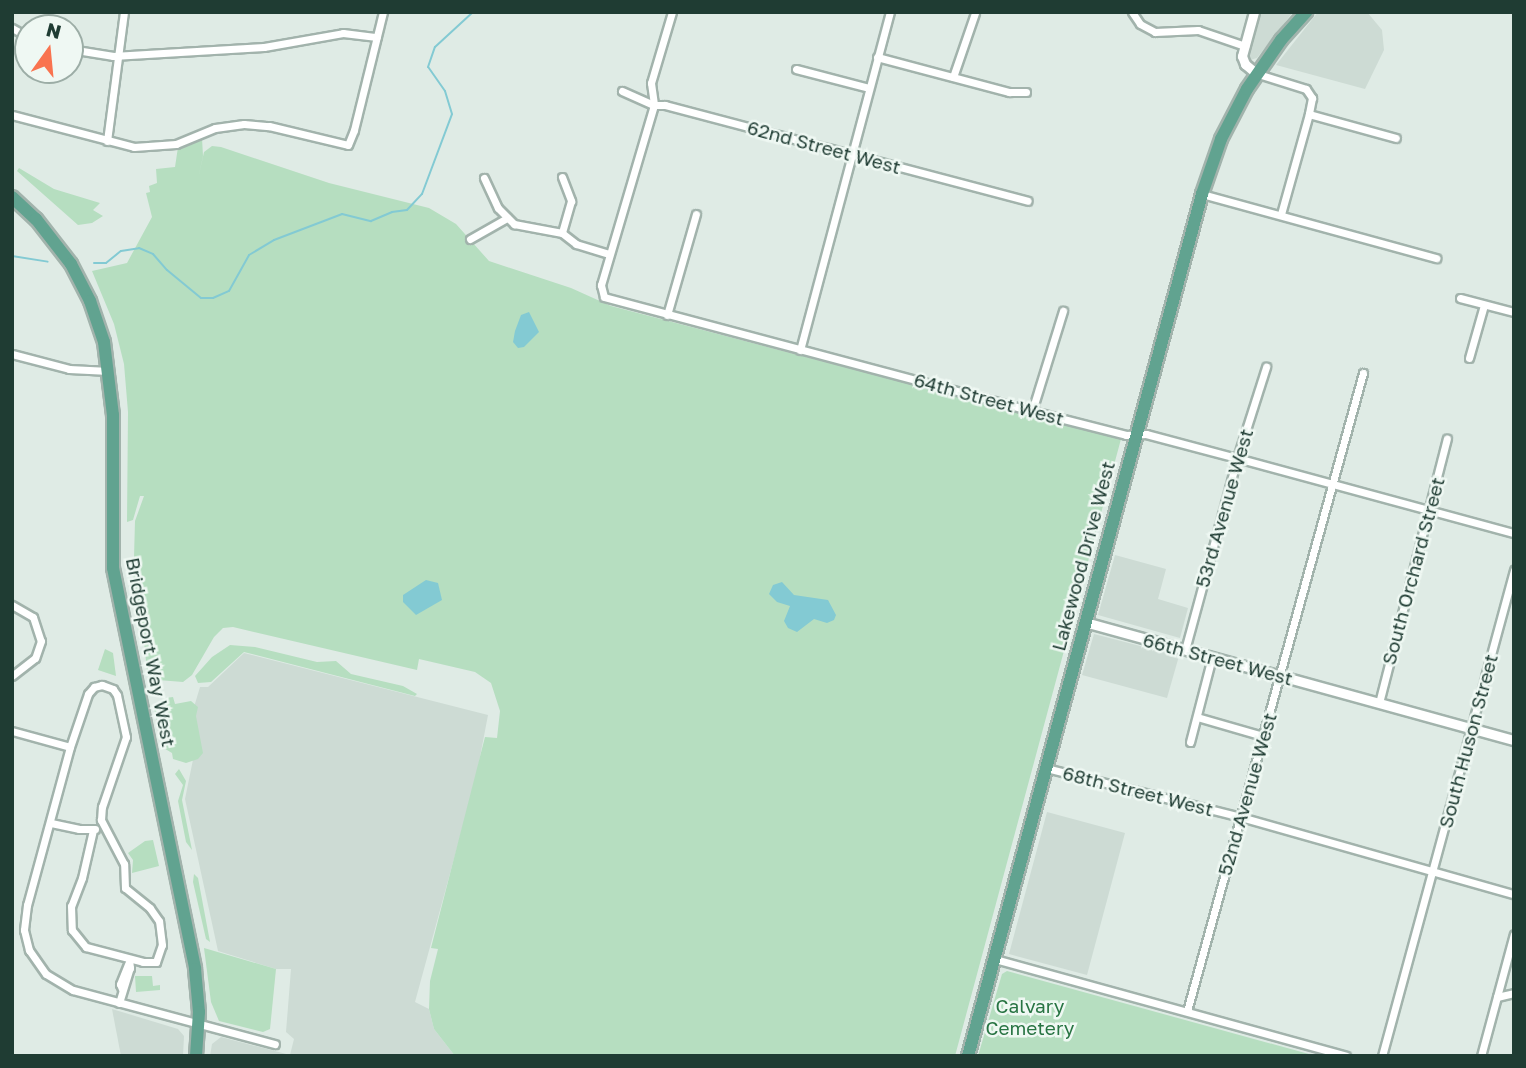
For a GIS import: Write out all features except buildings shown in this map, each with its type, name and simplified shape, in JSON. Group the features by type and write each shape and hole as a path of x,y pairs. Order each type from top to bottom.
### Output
{"main road":[{"name":"Lakewood Drive West","path":"968,1056 1202,194 1221,139 1257,74 1307,12"},
{"name":"Bridgeport Way West","path":"12,197 36,219 77,273 98,321 110,371 116,587 195,969 198,1026 196,1056"}],"street":[{"path":"107,141 121,55 124,12"},
{"path":"12,115 134,147 162,146 186,141 224,126 244,124 269,126 346,145 354,130 383,12"},
{"path":"484,178 493,199 506,218 518,226 562,233 576,244 609,254 654,105 651,83 672,12"},
{"path":"800,350 890,12"},
{"path":"1132,12 1144,28 1155,32 1198,30 1244,46"},
{"path":"1254,12 1244,46 1243,61 1257,74 1306,89 1312,98 1281,214"},
{"path":"953,77 975,13"},
{"path":"84,52 101,56 264,47 343,33 377,37"},
{"path":"877,57 1009,92 1026,92"},
{"path":"796,69 869,88"},
{"name":"62nd Street West","path":"622,91 654,105 665,105 1028,201"},
{"path":"1309,114 1396,138"},
{"path":"562,177 568,186 571,201 562,233"},
{"path":"1202,194 1436,258"},
{"path":"667,315 696,214"},
{"path":"470,239 506,218"},
{"name":"64th Street West","path":"609,254 601,285 602,295 608,299 1032,411 1334,483 1514,533"},
{"path":"1460,299 1514,312"},
{"path":"1469,358 1484,305"},
{"path":"1032,411 1063,311"},
{"path":"12,354 69,369 110,371"},
{"name":"53rd Avenue West","path":"1185,650 1237,458 1266,367"},
{"name":"52nd Avenue West","path":"1187,1011 1363,373"},
{"name":"South Orchard Street","path":"1379,703 1447,439"},
{"name":"South Huson Street","path":"1382,1056 1514,570"},
{"path":"12,604 33,617 41,638 35,659 12,676"},
{"name":"66th Street West","path":"1085,622 1514,740"},
{"path":"1190,741 1212,657"},
{"path":"93,830 80,884 71,906 70,924 85,946 129,961 151,963 160,956 160,925 147,905 125,888 122,861 102,826 102,807 126,737 118,697 107,686 97,685 88,694 70,747 27,905 25,939 34,960 52,980 73,990 198,1026 275,1044"},
{"path":"1196,717 1263,736"},
{"path":"12,731 70,747"},
{"name":"68th Street West","path":"1046,768 1241,817 1514,894"},
{"path":"51,823 93,830 102,826"},
{"path":"1481,1056 1514,934"},
{"path":"995,958 1346,1056"},
{"path":"119,1003 130,968 129,961"},
{"path":"1497,997 1514,993"}],"shaded area":[{"path":"1258,12 1293,12 1257,58 1250,60 1246,55"},
{"path":"1318,12 1367,12 1382,30 1384,50 1365,89 1276,65"},
{"path":"1115,555 1166,569 1158,599 1188,608 1180,638 1098,615"},
{"path":"1094,634 1179,656 1167,698 1082,675"},
{"path":"244,653 488,715 476,778 415,1002 429,1009 434,1029 455,1056 210,1056 212,1044 221,1037 290,1055 294,1039 286,1032 291,969 276,969 218,951 185,799 197,740 191,717 200,687 208,687"},
{"path":"1047,812 1125,833 1087,975 1009,954"},
{"path":"112,1009 178,1029 184,1036 183,1056 121,1056"}],"green space":[{"path":"202,138 203,156 198,179 204,152 212,146 221,147 329,183 429,208 456,224 489,261 571,288 611,306 1121,439 955,1056 455,1056 434,1029 429,1009 430,981 438,949 431,948 485,737 497,738 500,711 491,683 475,672 419,659 417,670 233,627 223,628 214,637 192,675 183,682 158,680 147,671 142,622 133,593 135,521 144,496 140,496 133,520 127,522 128,412 124,364 114,324 92,271 127,263 152,217 146,193 150,192 149,186 157,183 156,169 175,167 178,147"},
{"path":"19,168 54,189 100,203 93,210 103,216 92,223 78,225 17,171"},
{"path":"230,645 255,647 317,662 336,661 351,674 403,686 417,694 415,696 244,652 211,682 198,683 195,676 212,657"},
{"path":"105,649 113,653 116,676 98,670"},
{"path":"173,697 175,704 191,701 198,707 196,716 203,753 198,759 186,763 173,759 172,753 162,747 154,708 156,704 165,702 165,698"},
{"path":"179,769 186,781 182,800 192,850 186,842 178,801 183,785 175,774"},
{"path":"153,840 159,866 132,873 133,860 128,853 145,841"},
{"path":"194,874 198,878 210,942 206,939 193,882"},
{"path":"204,948 276,969 270,1029 263,1032 219,1021 211,1002"},
{"name":"Calvary Cemetery","path":"1007,971 1316,1056 978,1056 1002,974"},
{"path":"135,976 152,976 153,986 160,985 160,990 136,992"}],"water":[{"path":"529,312 539,332 524,347 518,348 513,342 515,331 521,315"},
{"path":"426,580 438,583 442,600 416,615 403,602 403,595"},
{"path":"782,582 794,595 828,600 836,615 834,620 827,623 814,619 797,632 788,628 784,621 790,606 777,602 769,594 773,585"}],"waterway":[{"path":"94,263 106,263 121,251 139,248 153,254 167,270 201,298 213,298 229,291 249,255 274,240 342,214 371,221 392,212 407,210 422,194 452,114 445,91 428,67 435,47 473,12"},
{"path":"12,256 48,262"}]}
